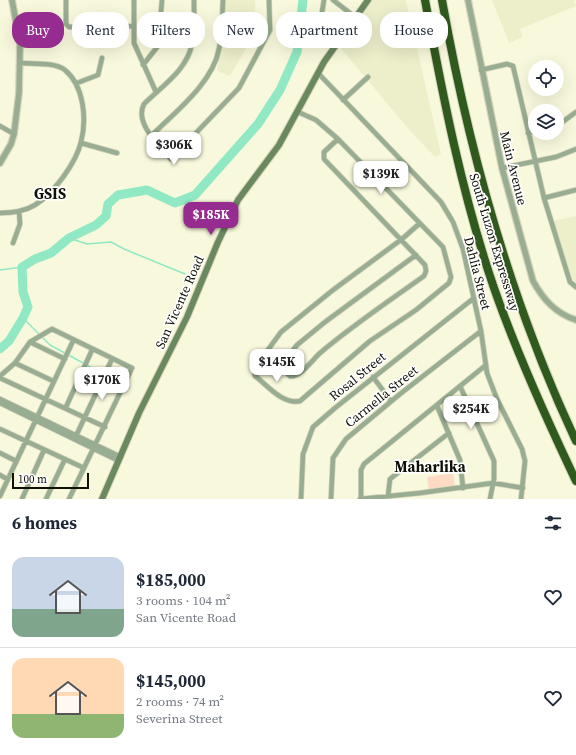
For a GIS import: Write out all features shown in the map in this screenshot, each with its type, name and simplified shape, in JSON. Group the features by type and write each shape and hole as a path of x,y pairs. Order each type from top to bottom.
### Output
{"highway":[{"name":"South Luzon Expressway","path":"425,0 436,63 479,242 512,337 576,481"},
{"name":"South Luzon Expressway","path":"442,0 453,60 474,155 496,232 529,331 576,441"}],"main road":[{"name":"San Vicente Road","path":"358,12 365,1"},
{"name":"San Vicente Road","path":"102,499 144,402 187,318 218,242 238,200 279,145 333,48"}],"street":[{"path":"12,0 15,12"},
{"path":"66,0 66,24 69,27 134,26"},
{"path":"134,0 134,43 156,92"},
{"path":"143,65 158,46 162,0"},
{"path":"194,0 192,44 186,60 179,70 156,92 141,110 141,117 151,136 171,159 239,88 270,30 269,0"},
{"path":"151,136 198,89 215,64 219,50 224,0"},
{"path":"322,12 324,0"},
{"path":"333,0 349,12"},
{"name":"Main Avenue","path":"468,0 502,168 533,281 541,296 554,310 576,320"},
{"path":"0,163 11,144 14,134 21,63 20,48"},
{"path":"77,83 98,75 102,58"},
{"path":"0,212 19,211 34,206 46,197 71,165 81,143 83,111 77,83 64,69 50,65 21,63"},
{"path":"482,70 506,64 513,66 528,133"},
{"name":"Dahlia Street","path":"318,73 441,202 453,222 463,249 481,331 486,365 497,399 522,449 525,461 521,499"},
{"path":"343,100 368,77"},
{"path":"298,112 316,120 338,139 443,247 450,283 422,305 370,341 300,401 293,403 285,400 255,376 254,369 281,332 333,290 402,239 419,224"},
{"path":"564,121 576,112"},
{"path":"0,126 14,134"},
{"path":"264,354 290,376 297,375 321,353 365,318 424,276 425,264 324,159 324,152 338,139"},
{"path":"529,140 544,198 570,282 576,287"},
{"path":"81,143 117,153"},
{"path":"502,168 556,157 576,148"},
{"path":"544,198 576,190"},
{"path":"13,243 20,224 19,211"},
{"path":"280,367 297,345 320,326 416,255"},
{"name":"Rosal Street","path":"302,499 304,454 313,427 373,377 474,298"},
{"path":"69,499 95,447 132,368 73,341 52,329 30,342 15,362 0,377 85,416 104,427"},
{"name":"Carmella Street","path":"332,499 333,458 346,439 391,401 481,331"},
{"path":"5,499 0,496 7,479 53,380 73,341"},
{"path":"30,342 65,359"},
{"path":"66,407 92,350"},
{"path":"76,436 112,359"},
{"path":"15,362 53,380"},
{"path":"486,365 364,464 361,470 360,499 463,488 493,483 523,488"},
{"path":"373,377 391,401"},
{"path":"460,386 494,461 493,483 490,499"},
{"path":"0,399 35,419 76,436 95,447"},
{"path":"0,403 120,459"},
{"path":"437,406 460,460 463,488"},
{"path":"0,429 84,468"},
{"path":"388,496 390,479 448,433"},
{"path":"22,499 44,450"},
{"path":"0,453 16,461"},
{"path":"46,499 65,459"},
{"path":"0,475 7,479"},
{"path":"420,493 420,499"}],"shaded area":[{"path":"225,0 255,0 255,12 224,12"},
{"path":"370,0 406,0 409,12 380,12 380,48 417,48 441,154 435,157 412,133 341,48 372,48 372,12 362,12"},
{"path":"492,0 574,0 576,6 520,29 523,37 509,43"},
{"path":"220,48 246,48 230,76 217,71"},
{"path":"576,216 576,283 573,280 552,221"},
{"path":"453,473 455,486 429,490 427,477"}],"waterway":[{"path":"0,349 9,341 28,307 23,292 22,267 35,259 51,253 69,238 96,225 106,216 108,204 118,195 147,190 175,203 195,195 258,124 280,90 297,52 303,0"},
{"path":"69,238 87,244 111,242 124,249 185,274"},
{"path":"0,270 22,267"},
{"path":"23,318 50,345 129,388"}],"district":[{"name":"GSIS","path":"50,194"},
{"name":"Maharlika","path":"430,467"}]}
